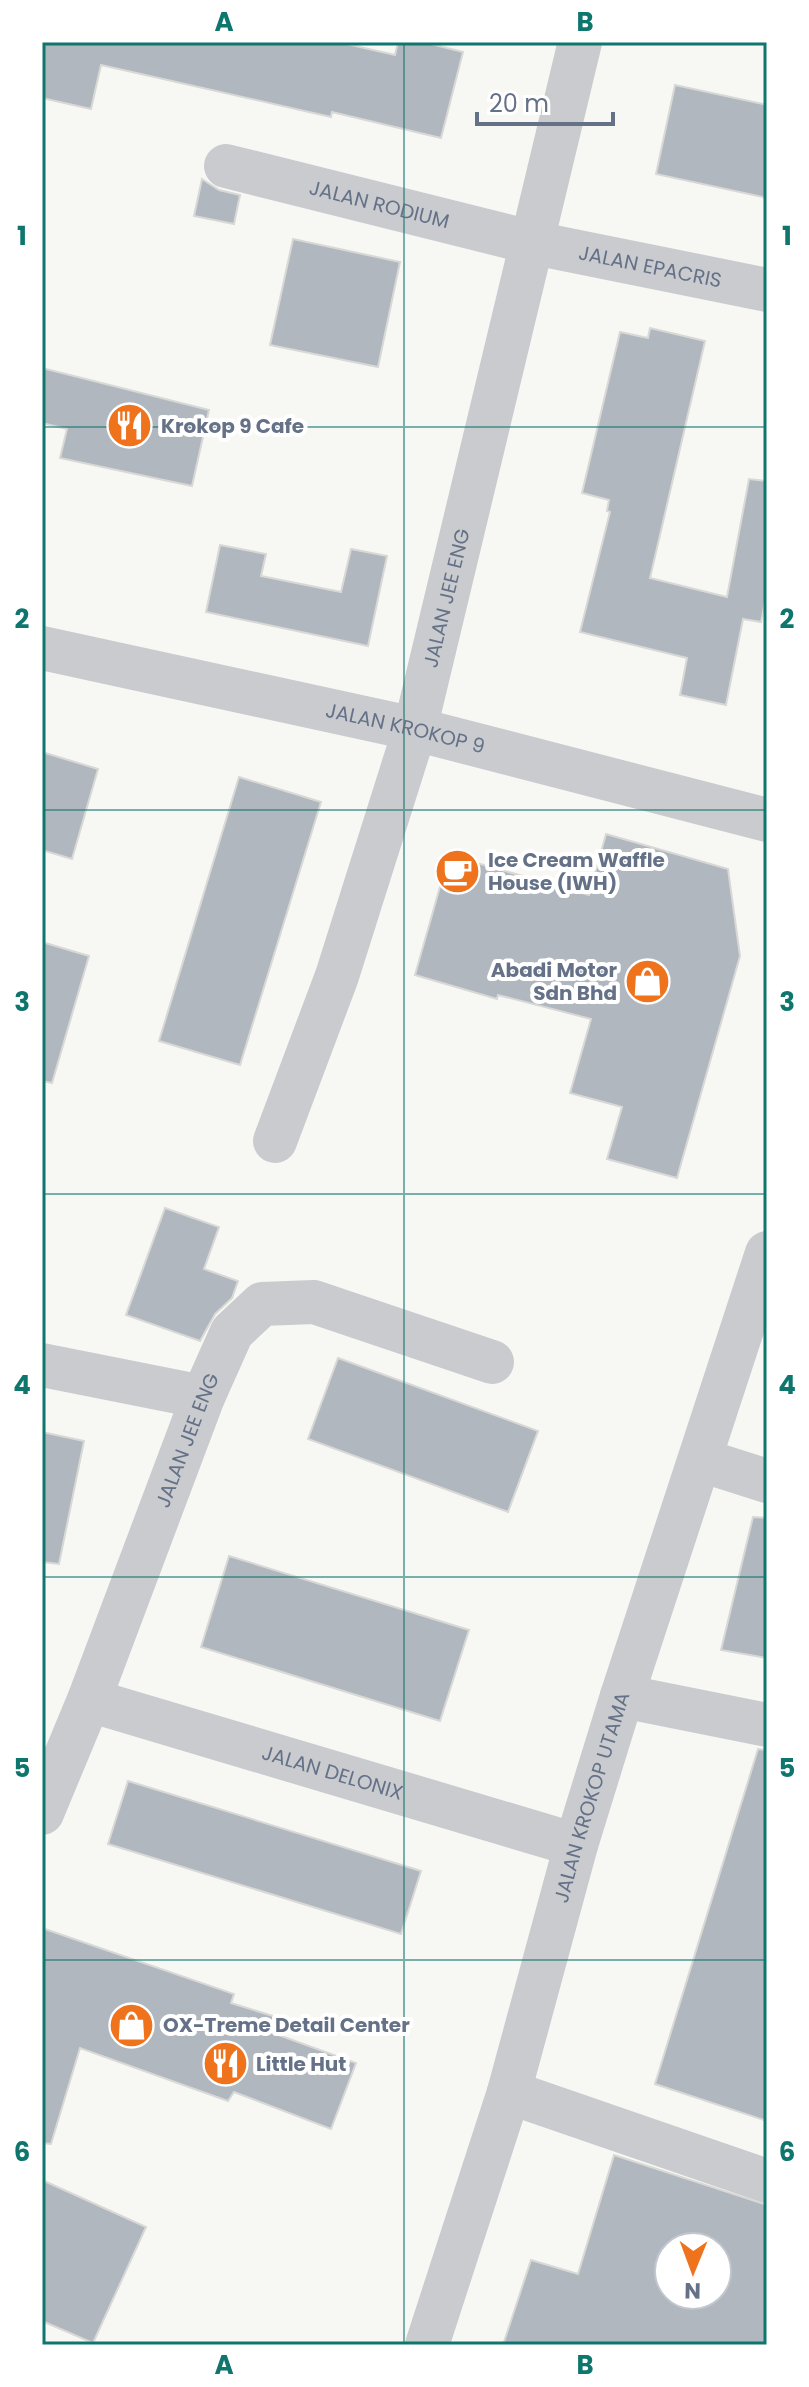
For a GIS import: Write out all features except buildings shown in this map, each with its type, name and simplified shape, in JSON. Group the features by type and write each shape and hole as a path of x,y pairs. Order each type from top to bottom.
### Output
{"street":[{"name":"JALAN JEE ENG","path":"275,1141 337,976 415,729 580,42"},
{"name":"JALAN RODIUM","path":"226,166 534,243"},
{"name":"JALAN EPACRIS","path":"534,243 767,290"},
{"name":"JALAN KROKOP 9","path":"42,648 415,729 767,820"},
{"name":"JALAN KROKOP UTAMA","path":"427,2345 509,2092 576,1845 622,1696 767,1253"},
{"name":"JALAN JEE ENG","path":"42,1813 89,1700 203,1397 232,1332 262,1304 314,1302 492,1362"},
{"path":"42,1365 203,1397"},
{"path":"701,1460 767,1481"},
{"path":"622,1696 767,1725"},
{"name":"JALAN DELONIX","path":"89,1700 576,1845"},
{"path":"509,2092 767,2181"}],"place":[{"name":"Krokop 9 Cafe","path":"130,426"},
{"name":"Ice Cream Waffle House (IWH)","path":"457,871"},
{"name":"Abadi Motor Sdn Bhd","path":"648,982"},
{"name":"OX-Treme Detail Center","path":"132,2025"},
{"name":"Little Hut","path":"225,2064"}]}
